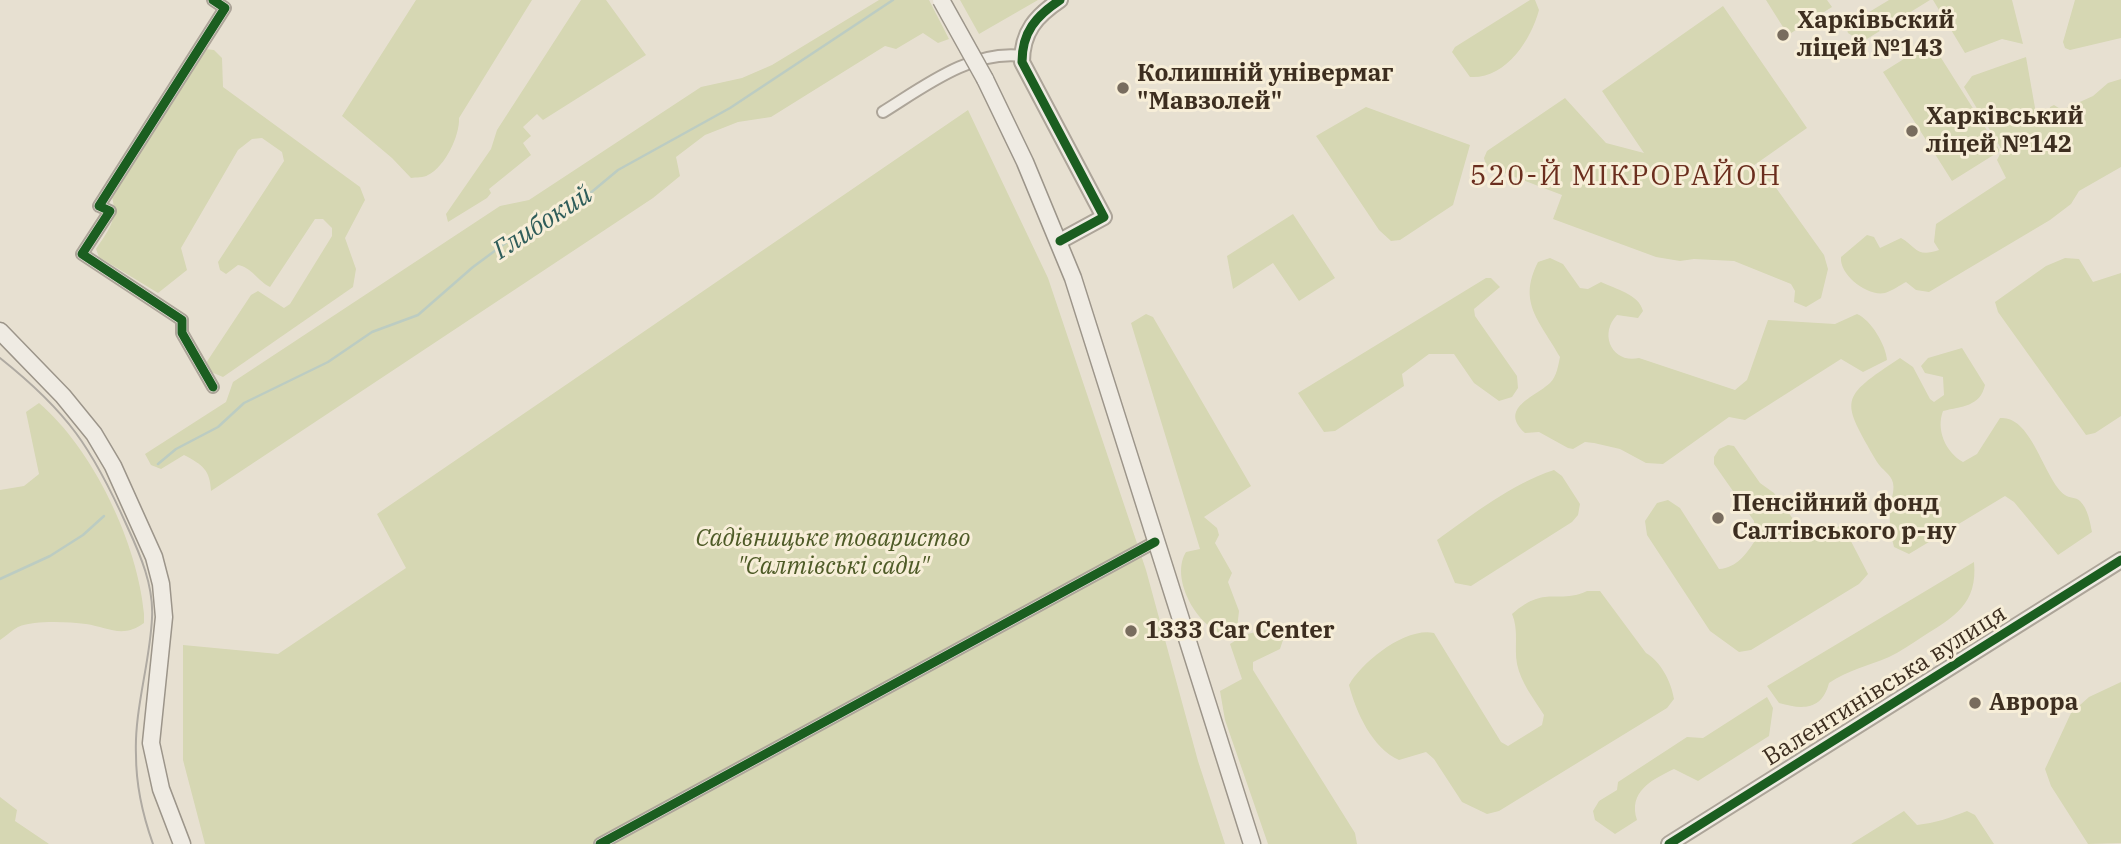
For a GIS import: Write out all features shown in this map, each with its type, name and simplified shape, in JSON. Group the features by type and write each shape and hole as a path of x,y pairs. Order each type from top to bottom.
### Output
{"main road":[{"path":"941,0 985,79 1060,241 1252,844"},
{"path":"0,331 76,411 113,466 158,569 163,599 151,743 160,789 182,844"}],"street":[{"path":"213,0 225,8 99,206 110,211 82,254 182,320 182,333 213,387"},
{"path":"1060,0 1034,21 1023,43 1022,56 1027,78 1104,217 1060,241"},
{"path":"883,112 925,85 981,58 992,54 1022,56"},
{"path":"600,844 1155,542"},
{"name":"Валентинівська вулиця","path":"1669,844 2121,560"}],"green space":[{"path":"416,0 532,0 459,118 457,133 446,158 428,175 411,178 392,158 342,116"},
{"path":"581,0 606,0 646,55 543,120 537,114 523,127 531,136 523,143 531,155 489,189 491,193 487,198 448,222 446,214 491,149 497,130"},
{"path":"879,0 929,0 949,39 938,43 923,33 896,49 885,46 771,117 738,122 705,135 676,157 680,176 653,198 211,491 204,469 184,455 161,469 151,465 145,454 226,402 233,382 500,206 529,200 701,87 742,78 772,65"},
{"path":"960,0 1038,0 979,34"},
{"path":"1530,0 1535,0 1539,10 1530,33 1515,56 1495,72 1470,77 1452,52 1455,47"},
{"path":"1766,0 1827,0 1832,7 1788,35"},
{"path":"1889,0 1930,0 1862,42 1848,33 1846,26"},
{"path":"1933,0 2012,0 2023,44 2002,39 1965,53"},
{"path":"2075,0 2121,0 2121,38 2070,50 2065,48 2063,42"},
{"path":"1723,6 1807,128 1753,166 1764,171 1824,255 1828,269 1821,298 1806,307 1794,302 1795,291 1791,284 1734,261 1680,261 1656,257 1553,219 1562,195 1486,166 1484,158 1487,151 1565,98 1606,143 1644,153 1602,91"},
{"path":"1931,42 2000,151 1952,181 1883,72"},
{"path":"206,49 214,50 222,58 223,87 360,187 365,200 345,238 356,269 353,287 223,377 211,372 206,363 251,295 258,291 284,308 290,304 332,236 332,228 323,219 315,219 270,287 243,266 238,265 226,274 220,270 218,262 284,161 282,152 262,138 252,139 238,150 181,248 187,270 158,293 99,257 96,249 113,219 112,197"},
{"path":"2026,57 2037,119 2048,127 2050,107 2054,105 2062,110 2093,96 2108,83 2121,79 2121,167 2079,191 2071,204 2050,220 1929,292 1916,290 1906,282 1888,292 1878,293 1856,283 1845,271 1841,257 1867,235 1874,237 1880,248 1901,238 1921,252 1939,250 1934,242 1936,224 2006,178 1997,160 2002,150 1964,87 1972,76"},
{"path":"1366,107 1470,145 1453,205 1400,240 1391,241 1379,230 1316,136"},
{"name":"Садівницьке товариство \"Салтівські сади\"","path":"968,110 1048,278 1146,570 1198,761 1225,844 205,844 183,760 183,645 278,654 406,568 377,514"},
{"path":"1293,214 1335,278 1299,301 1273,263 1233,289 1227,256"},
{"path":"1550,258 1563,264 1580,288 1588,289 1601,282 1626,293 1641,305 1643,311 1638,318 1617,315 1611,323 1611,346 1622,357 1639,358 1735,390 1747,380 1768,320 1835,324 1857,314 1877,334 1887,360 1863,372 1841,359 1745,420 1729,417 1663,464 1646,463 1620,449 1594,443 1585,442 1573,449 1568,448 1539,432 1525,433 1515,417 1517,410 1528,398 1552,380 1559,364 1560,357 1530,301 1532,276 1538,262"},
{"path":"2065,258 2079,259 2093,282 2121,273 2121,416 2095,433 2086,435 1998,312 1995,302 2046,266"},
{"path":"1486,278 1491,278 1500,287 1474,309 1475,316 1517,376 1518,388 1512,397 1499,401 1474,383 1454,354 1429,354 1402,374 1404,386 1335,431 1324,432 1298,393"},
{"path":"1146,314 1153,317 1251,486 1204,517 1217,528 1219,535 1215,543 1232,573 1228,582 1239,611 1237,629 1222,634 1203,621 1188,599 1184,587 1181,574 1186,552 1200,549 1131,323"},
{"path":"1962,348 1985,385 1975,402 1943,411 1941,425 1944,440 1951,452 1963,462 1977,454 2000,418 2011,420 2021,427 2057,487 2065,495 2080,501 2088,516 2092,532 2058,555 2014,502 2005,496 1909,554 1894,547 1890,520 1893,483 1877,462 1857,425 1852,412 1852,402 1856,392 1865,383 1900,358 1913,367 1934,402 1944,395 1943,377 1925,373 1921,366 1928,358"},
{"path":"39,403 59,422 77,446 110,499 133,558 140,587 144,623 136,628 115,631 86,624 42,622 18,627 0,640 0,490 24,486 39,474 26,412"},
{"path":"1728,445 1734,446 1760,483 1774,493 1807,538 1816,540 1842,524 1868,574 1859,584 1751,650 1739,652 1710,631 1647,535 1645,521 1657,503 1668,500 1680,508 1719,569 1731,566 1741,559 1756,539 1754,521 1714,464 1714,457 1719,449"},
{"path":"1554,470 1562,476 1580,504 1578,515 1572,522 1471,586 1455,583 1437,540 1508,491"},
{"path":"1974,562 1972,589 1962,608 1954,616 1893,655 1851,671 1829,683 1826,692 1816,703 1796,707 1779,703 1767,686"},
{"path":"1587,591 1600,591 1646,653 1661,667 1674,699 1667,708 1499,811 1487,814 1462,802 1434,759 1426,752 1399,760 1381,747 1366,728 1349,685 1364,666 1386,648 1410,635 1423,633 1434,633 1501,742 1508,746 1542,725 1544,715 1525,684 1517,664 1512,614 1524,605 1543,597 1577,595"},
{"path":"1263,630 1273,631 1283,640 1280,649 1253,662 1253,670 1355,833 1357,844 1268,844 1225,720 1220,691 1242,679 1230,644 1244,635"},
{"path":"2121,682 2121,843 2088,844 2051,786 2045,769 2071,713 2089,697"},
{"path":"1767,697 1773,708 1769,736 1698,781 1674,769 1657,778 1639,794 1635,810 1637,820 1615,834 1595,820 1593,811 1599,801 1617,790 1618,782 1687,737 1703,738"},
{"path":"0,797 17,810 15,821 49,844 0,844"},
{"path":"1904,811 1917,825 1967,811 1975,815 1994,844 1851,844"}],"waterway":[{"name":"Глибокий","path":"158,464 176,449 218,427 244,403 328,362 372,332 418,315 473,267 519,233 588,195 618,170 730,108 893,0"},
{"name":"Глибокий","path":"0,579 50,556 83,535 104,516"}],"tram line":[{"path":"0,358 44,396 76,433 102,474 145,570 151,594 152,618 137,721 136,767 141,801 153,844"}],"cycle path":[{"path":"213,0 225,8 99,206 110,211 82,254 182,320 182,333 213,387"},
{"path":"1060,0 1032,26 1025,42 1022,62 1104,217 1060,241"},
{"path":"600,844 1155,542"},
{"path":"1669,844 2121,560"}],"place":[{"name":"Харківьский ліцей №143","path":"1783,35"},
{"name":"Колишній універмаг \"Мавзолей\"","path":"1123,88"},
{"name":"Харківський ліцей №142","path":"1912,131"},
{"name":"Пенсійний фонд Салтівського р-ну","path":"1718,518"},
{"name":"1333 Car Center","path":"1131,631"},
{"name":"Аврора","path":"1975,703"}],"district":[{"name":"520-Й МІКРОРАЙОН","path":"1626,177"}]}
